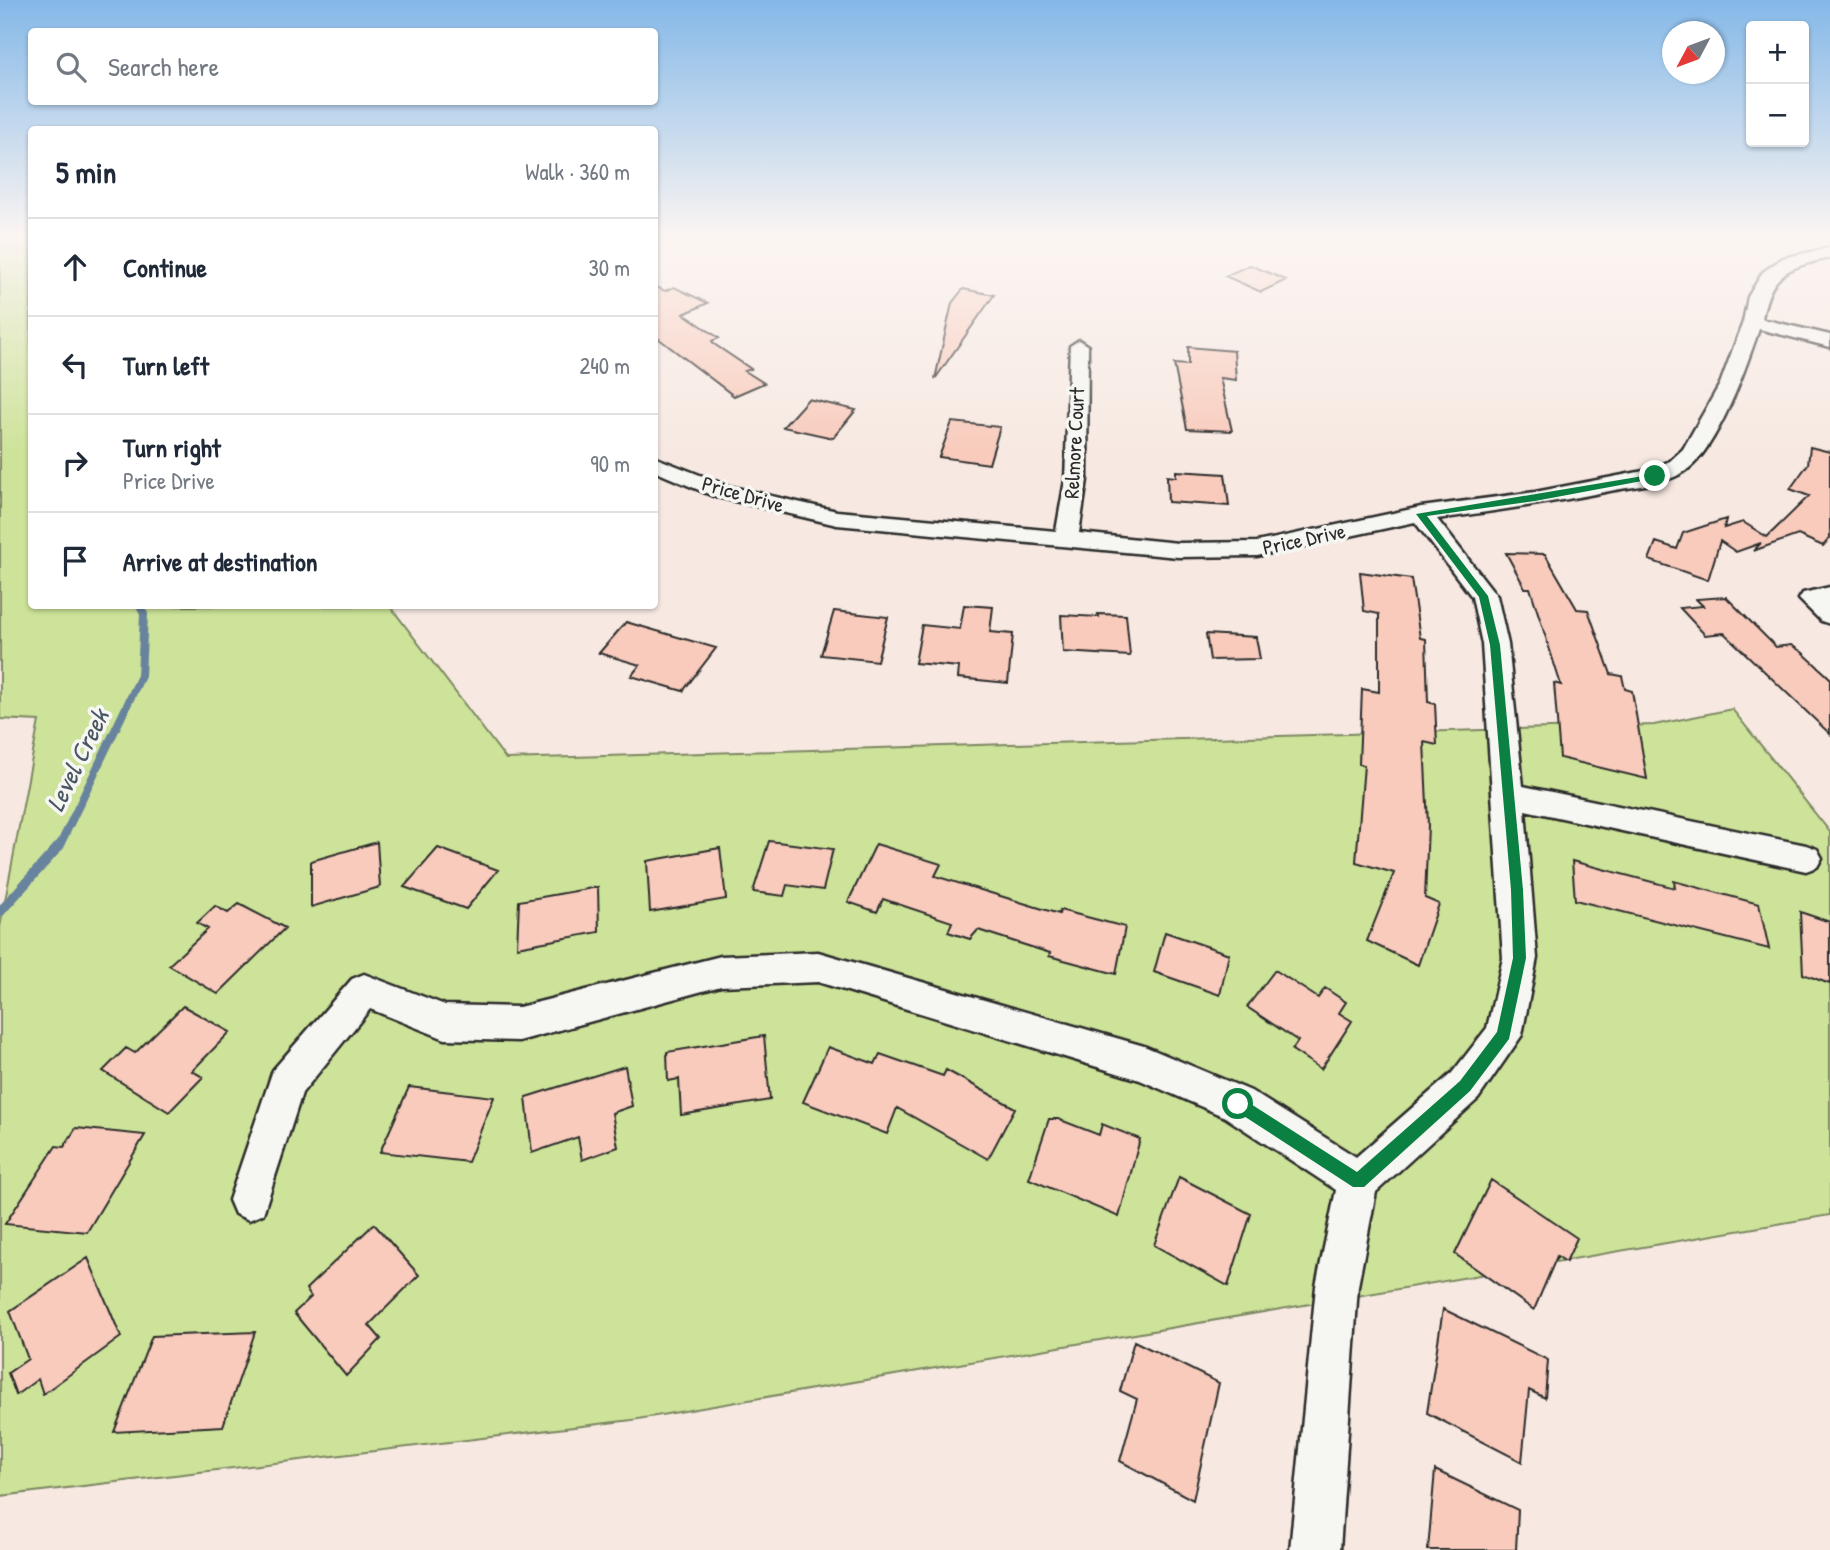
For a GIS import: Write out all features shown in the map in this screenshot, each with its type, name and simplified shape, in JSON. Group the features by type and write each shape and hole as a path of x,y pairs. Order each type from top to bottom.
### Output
{"street":[{"name":"Price Drive","path":"658,465 721,491 837,518 1178,550 1256,549 1421,514 1655,476 1678,467 1692,452 1730,384 1755,308"},
{"path":"1752,322 1830,341"},
{"name":"Relmore Court","path":"1066,540 1076,480 1079,346"},
{"path":"1315,1550 1337,1286 1358,1181 1465,1086 1504,1035 1520,958 1495,645 1484,596 1421,514"},
{"path":"1830,595 1812,599 1830,615"},
{"path":"1509,795 1806,858"},
{"path":"250,1200 286,1083 364,990 445,1022 519,1024 721,971 818,967 1144,1064 1238,1104 1358,1181"}],"green space":[{"path":"0,308 28,308 28,609 392,609 506,759 1654,725 1732,709 1830,832 1830,1215 632,1420 0,1496 0,927 39,721 0,719"}],"building":[{"path":"658,308 696,308 684,314 719,338 712,341 714,344 751,369 745,371 764,383 734,396 658,338"},
{"path":"951,308 985,308 935,379"},
{"path":"1188,347 1234,351 1236,380 1220,378 1232,431 1187,429 1174,364 1188,365"},
{"path":"808,399 856,410 833,438 783,427"},
{"path":"952,422 1000,427 989,464 939,457"},
{"path":"1810,447 1830,452 1830,538 1823,546 1798,535 1753,551 1761,543 1736,552 1720,541 1708,580 1649,560 1656,542 1677,549 1683,533 1726,519 1724,528 1743,522 1767,537 1809,496 1790,489 1808,464"},
{"path":"1176,471 1225,474 1229,506 1168,502 1167,476 1176,477"},
{"path":"1506,553 1545,554 1577,609 1588,610 1611,674 1622,676 1625,689 1632,691 1647,779 1560,758 1554,683 1561,685 1530,588 1525,588"},
{"path":"1360,572 1411,579 1420,638 1426,639 1428,702 1435,704 1437,745 1424,742 1428,825 1425,898 1439,904 1418,965 1367,941 1394,873 1356,862 1364,765 1359,764 1362,689 1379,692 1379,614 1364,611"},
{"path":"1726,597 1776,647 1791,645 1830,678 1830,734 1724,633 1705,635 1680,608 1703,606 1696,599"},
{"path":"964,605 993,607 990,632 1013,634 1008,683 958,678 959,667 915,663 922,625 960,629"},
{"path":"834,611 888,617 877,661 821,655"},
{"path":"1098,614 1126,615 1130,656 1063,652 1061,615 1099,617"},
{"path":"626,622 716,648 683,691 631,676 640,665 599,653"},
{"path":"1206,634 1256,637 1260,659 1210,660"},
{"path":"769,841 833,849 823,890 787,885 784,896 753,892"},
{"path":"377,842 380,887 311,907 311,861"},
{"path":"876,844 941,864 935,876 1059,914 1060,910 1125,927 1116,974 1049,956 1050,953 978,930 970,939 948,932 952,922 883,899 877,912 848,902"},
{"path":"438,848 498,870 466,909 404,887"},
{"path":"720,848 726,899 650,912 647,861"},
{"path":"1572,861 1675,888 1674,881 1759,904 1769,949 1575,900"},
{"path":"598,887 599,932 517,947 519,901"},
{"path":"239,904 285,928 218,994 169,965 208,929 197,923 215,906 228,913"},
{"path":"1800,912 1830,922 1830,984 1803,974"},
{"path":"1165,932 1229,954 1220,995 1154,972"},
{"path":"1275,970 1318,998 1325,988 1346,1002 1339,1013 1352,1021 1321,1069 1292,1050 1298,1041 1247,1007"},
{"path":"183,1006 230,1032 192,1071 203,1077 169,1112 103,1071 126,1048 135,1053"},
{"path":"764,1036 770,1100 681,1115 679,1079 668,1081 667,1052"},
{"path":"828,1047 875,1064 880,1054 943,1076 946,1070 1015,1108 988,1159 897,1108 887,1134 803,1102"},
{"path":"625,1066 632,1106 612,1113 618,1147 582,1160 578,1137 532,1153 526,1097"},
{"path":"409,1087 494,1097 468,1162 380,1152"},
{"path":"1049,1119 1058,1119 1099,1135 1102,1124 1140,1139 1119,1217 1029,1179"},
{"path":"76,1128 145,1135 87,1232 5,1224 56,1146 64,1147"},
{"path":"1179,1177 1251,1214 1228,1286 1154,1245"},
{"path":"1491,1180 1577,1238 1566,1262 1557,1256 1534,1310 1455,1254"},
{"path":"374,1224 419,1275 369,1325 381,1339 346,1376 294,1313 311,1297 306,1289"},
{"path":"88,1258 121,1337 43,1394 38,1379 16,1395 8,1373 28,1359 10,1311"},
{"path":"1443,1309 1548,1360 1545,1398 1529,1390 1522,1462 1427,1413"},
{"path":"255,1332 223,1426 114,1432 152,1336"},
{"path":"1134,1341 1219,1383 1193,1500 1120,1461 1137,1399 1120,1391"},
{"path":"1435,1470 1518,1510 1516,1550 1428,1550"}],"waterway":[{"name":"Level Creek","path":"60,845 141,676 144,614 142,609"},
{"name":"Level Creek","path":"0,912 60,845"}],"route":[{"path":"1238,1104 1358,1181 1465,1086 1504,1035 1520,958 1517,890 1495,645 1484,596 1421,514 1535,499 1655,476"}]}
